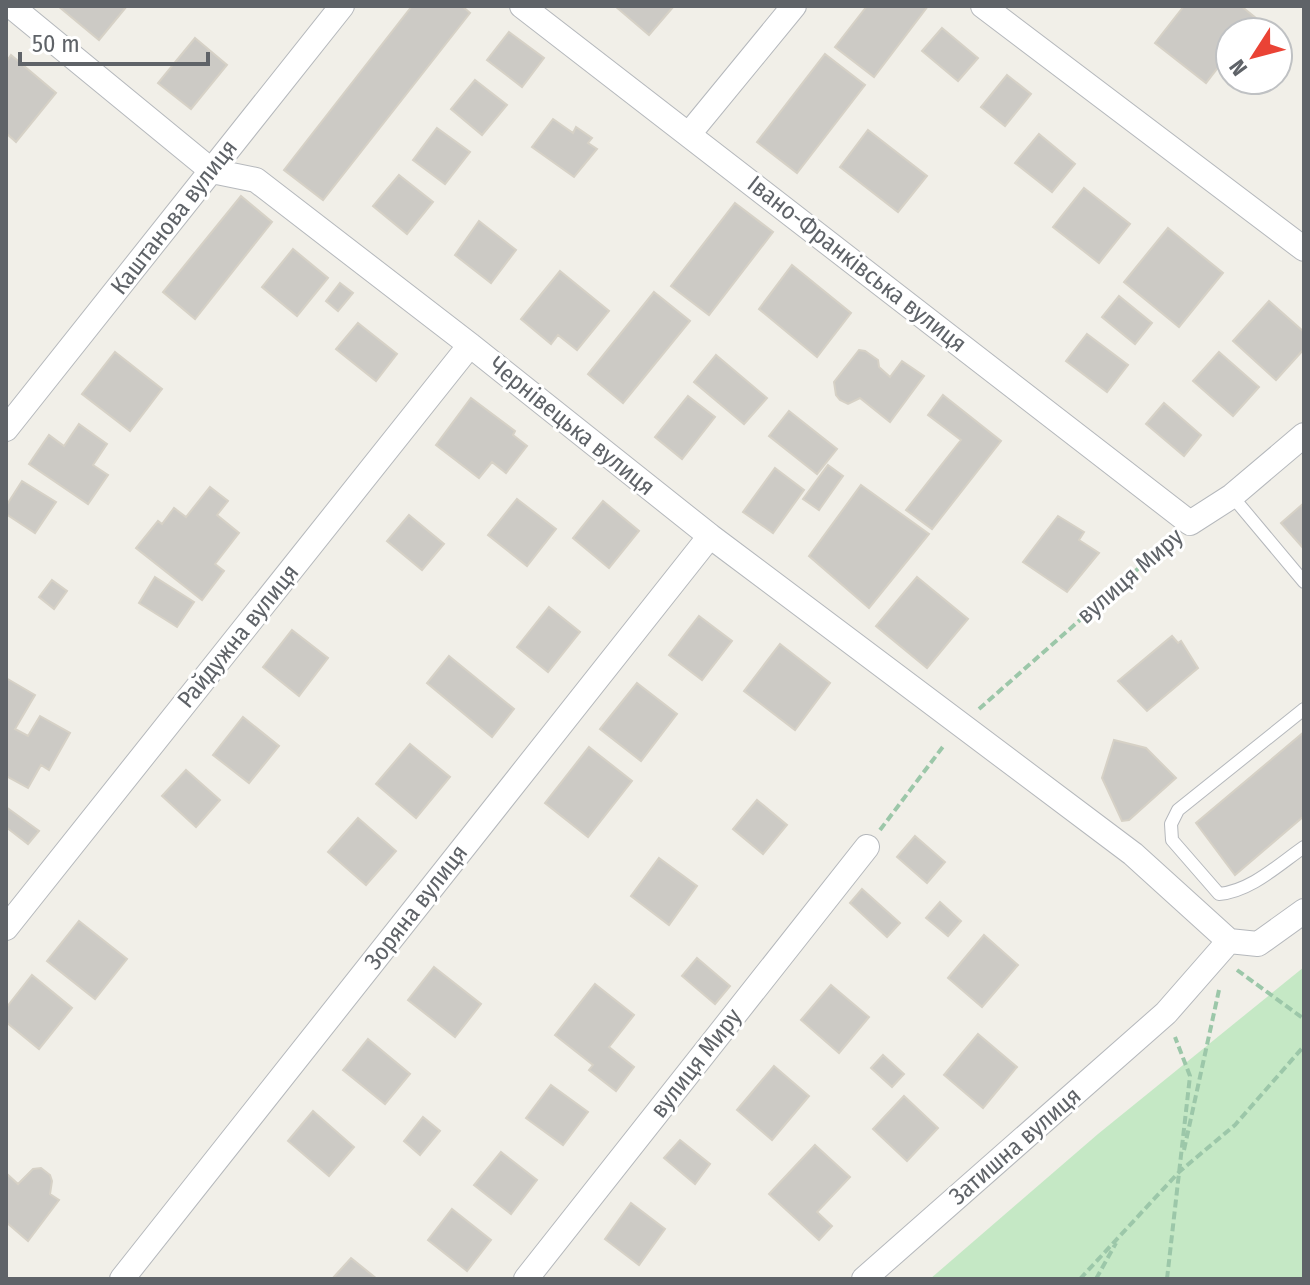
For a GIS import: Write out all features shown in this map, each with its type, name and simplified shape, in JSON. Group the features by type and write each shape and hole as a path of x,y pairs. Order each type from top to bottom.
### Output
{"street":[{"name":"Чернівецька вулиця","path":"11,6 212,171 256,180 710,536 1133,854 1227,951"},
{"name":"Каштанова вулиця","path":"6,429 342,6"},
{"name":"Івано-Франківська вулиця","path":"522,6 1190,523"},
{"path":"689,134 794,6"},
{"path":"983,6 1304,249"},
{"name":"Райдужна вулиця","path":"6,928 470,345"},
{"name":"вулиця Миру","path":"1190,523 1232,496 1304,435"},
{"name":"Зоряна вулиця","path":"122,1279 710,536"},
{"name":"вулиця Миру","path":"526,1279 867,847"},
{"path":"1227,951 1258,944 1304,911"},
{"name":"Затишна вулиця","path":"864,1279 1166,1013 1227,951"}],"lane":[{"path":"1232,496 1304,582"},
{"path":"1304,709 1178,810 1171,824 1172,840 1219,894 1235,892 1252,883 1304,847"}],"path":[{"name":"вулиця Миру","path":"867,847 961,725 1190,523"},
{"path":"1179,1172 1227,951 1304,1019"},
{"path":"1166,1013 1190,1076 1167,1279"},
{"path":"1080,1279 1179,1172 1235,1125 1304,1046"},
{"path":"1096,1279 1121,1235"}],"green space":[{"path":"1304,967 1304,1279 930,1279 1098,1134"}],"building":[{"path":"58,6 127,6 99,40"},
{"path":"412,6 462,6 470,13 323,200 284,170"},
{"path":"615,6 674,6 649,35"},
{"path":"867,6 928,6 874,77 835,47"},
{"path":"1184,6 1241,6 1253,16 1214,16 1214,73 1206,83 1155,43"},
{"path":"942,28 978,58 958,81 922,51"},
{"path":"509,32 544,58 522,87 487,60"},
{"path":"195,38 227,65 191,109 158,83"},
{"path":"825,54 865,85 797,173 757,142"},
{"path":"11,55 56,93 16,142 6,133 6,62"},
{"path":"1007,75 1031,94 1005,126 981,107"},
{"path":"475,80 507,105 482,135 451,109"},
{"path":"553,119 573,133 576,127 592,138 588,143 597,149 574,177 532,147"},
{"path":"437,128 470,152 445,184 413,160"},
{"path":"868,130 927,176 898,212 840,167"},
{"path":"1039,134 1075,164 1052,192 1015,163"},
{"path":"399,175 433,202 407,234 373,206"},
{"path":"1084,188 1130,224 1099,263 1053,227"},
{"path":"241,196 272,222 195,319 163,292"},
{"path":"735,203 773,232 709,315 671,286"},
{"path":"479,221 516,250 491,283 455,255"},
{"path":"1168,228 1223,273 1179,327 1124,282"},
{"path":"293,249 328,278 297,316 262,287"},
{"path":"792,265 851,313 817,357 759,309"},
{"path":"560,271 609,311 577,350 558,335 551,344 521,319"},
{"path":"340,283 353,293 338,311 326,301"},
{"path":"654,292 690,321 623,403 588,374"},
{"path":"1119,296 1152,323 1135,344 1102,317"},
{"path":"1269,301 1304,332 1304,349 1276,380 1233,341"},
{"path":"358,323 397,354 376,381 336,349"},
{"path":"1087,334 1128,365 1107,392 1066,361"},
{"path":"859,350 878,360 879,367 890,377 902,361 924,376 890,422 860,398 848,404 836,395 834,382"},
{"path":"115,352 162,389 130,431 82,394"},
{"path":"1219,352 1259,387 1233,416 1193,381"},
{"path":"716,355 767,398 744,424 694,382"},
{"path":"943,395 1001,441 932,529 906,510 961,440 928,415"},
{"path":"688,396 715,417 682,459 655,437"},
{"path":"471,398 515,431 513,435 527,446 506,473 492,462 479,478 436,445"},
{"path":"1164,403 1201,435 1184,456 1146,424"},
{"path":"789,411 837,449 817,474 769,436"},
{"path":"79,424 107,444 93,465 108,475 88,504 29,464 49,435 64,446"},
{"path":"828,465 843,476 819,510 803,499"},
{"path":"775,468 804,490 773,533 743,512"},
{"path":"22,481 56,502 35,533 6,514 6,506"},
{"path":"861,485 929,534 869,608 809,556"},
{"path":"210,487 228,501 217,515 239,533 215,564 224,571 202,600 136,548 158,521 162,524 174,508 186,517"},
{"path":"517,499 556,529 527,566 488,535"},
{"path":"603,501 639,531 609,568 573,538"},
{"path":"1304,503 1304,549 1281,523"},
{"path":"409,515 444,544 422,570 387,541"},
{"path":"1058,516 1084,532 1079,540 1099,553 1067,592 1023,562"},
{"path":"155,577 194,602 177,627 139,603"},
{"path":"917,577 968,619 927,668 876,626"},
{"path":"52,580 67,591 54,609 39,597"},
{"path":"549,607 580,632 548,672 517,647"},
{"path":"699,616 732,641 702,680 669,655"},
{"path":"292,630 328,658 299,696 263,667"},
{"path":"1172,636 1178,643 1181,641 1198,668 1147,711 1118,681"},
{"path":"780,644 830,683 795,730 744,691"},
{"path":"449,656 514,709 492,737 427,683"},
{"path":"6,678 35,695 15,729 28,736 40,716 70,733 49,770 41,765 28,788 6,776"},
{"path":"637,683 677,714 641,761 600,729"},
{"path":"243,717 279,746 249,783 213,755"},
{"path":"1304,732 1304,816 1235,875 1196,823"},
{"path":"1114,740 1146,748 1176,778 1129,820 1122,821 1102,778"},
{"path":"410,744 450,777 416,818 376,784"},
{"path":"589,747 632,781 588,837 545,803"},
{"path":"186,770 220,800 196,827 162,796"},
{"path":"757,800 787,825 763,854 733,829"},
{"path":"6,807 39,831 28,844 6,827"},
{"path":"358,818 396,851 366,885 328,852"},
{"path":"915,836 945,862 927,883 897,857"},
{"path":"659,858 697,886 669,925 631,896"},
{"path":"862,889 900,923 887,937 850,903"},
{"path":"940,902 961,921 948,936 926,918"},
{"path":"79,921 127,959 95,999 47,961"},
{"path":"984,935 1018,965 982,1007 948,978"},
{"path":"697,958 730,986 715,1004 682,976"},
{"path":"434,967 481,1004 455,1037 408,1000"},
{"path":"32,975 72,1008 39,1049 6,1022 6,1008"},
{"path":"595,984 634,1015 609,1047 634,1067 616,1091 589,1070 593,1065 555,1035"},
{"path":"831,985 869,1017 839,1053 801,1020"},
{"path":"978,1034 1017,1067 983,1108 944,1075"},
{"path":"368,1039 410,1074 385,1104 343,1070"},
{"path":"883,1055 904,1074 892,1087 871,1068"},
{"path":"774,1066 809,1096 772,1140 737,1110"},
{"path":"551,1085 588,1112 563,1145 526,1118"},
{"path":"904,1096 938,1128 907,1161 873,1129"},
{"path":"313,1111 354,1147 329,1176 288,1141"},
{"path":"423,1117 440,1131 420,1155 404,1141"},
{"path":"680,1140 710,1164 695,1184 664,1158"},
{"path":"815,1145 850,1177 817,1212 832,1226 819,1240 769,1194"},
{"path":"501,1152 537,1180 511,1214 474,1185"},
{"path":"41,1168 50,1175 50,1194 59,1200 28,1241 6,1222 6,1173 18,1184 33,1169"},
{"path":"631,1203 665,1229 639,1265 605,1239"},
{"path":"452,1209 491,1240 467,1271 428,1240"},
{"path":"351,1258 377,1279 332,1279"}]}
